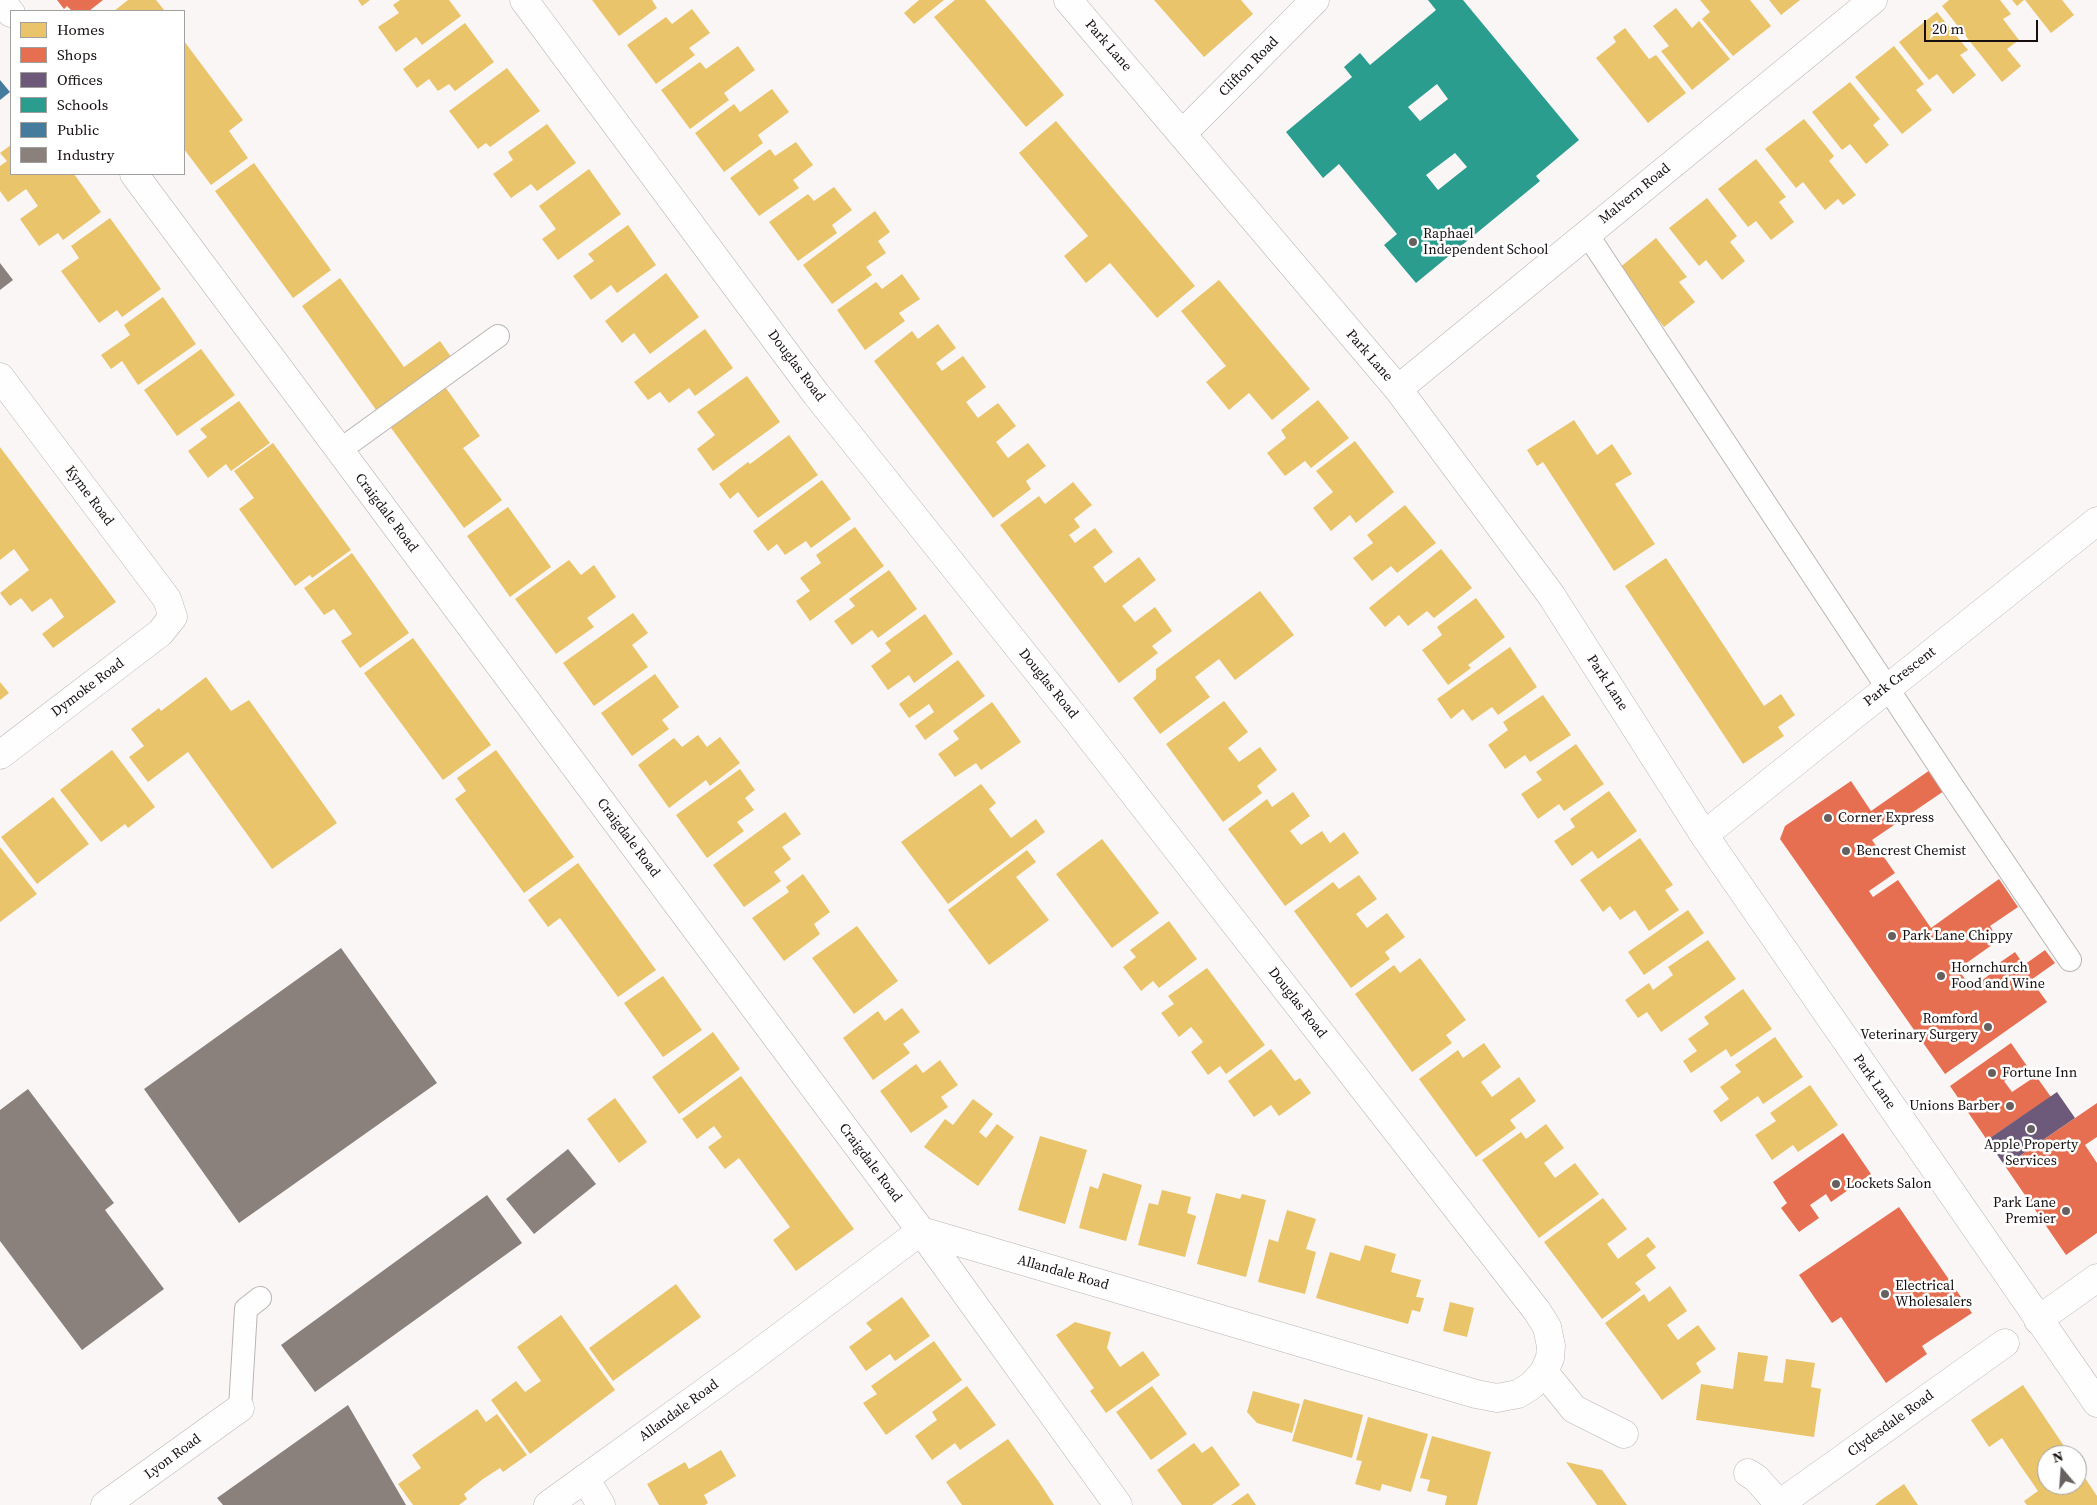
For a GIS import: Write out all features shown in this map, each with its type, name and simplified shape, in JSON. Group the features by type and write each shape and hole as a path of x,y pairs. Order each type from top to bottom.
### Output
{"street":[{"path":"0,0 10,12"},
{"name":"Douglas Road","path":"524,0 816,394 1081,726 1537,1311 1547,1327 1551,1346 1550,1358 1544,1372"},
{"name":"Park Lane","path":"1068,0 1398,389 1551,595 1704,835 2097,1403"},
{"name":"Clifton Road","path":"1183,134 1315,0"},
{"name":"Malvern Road","path":"1398,389 1873,0"},
{"name":"Craigdale Road","path":"135,175 921,1231 1118,1505"},
{"name":"Kyme Road","path":"0,377 167,599 173,617"},
{"name":"Park Crescent","path":"1704,835 1887,687 2097,522"},
{"name":"Dymoke Road","path":"0,755 160,633 173,617"},
{"name":"Allandale Road","path":"548,1505 744,1363 921,1231 1476,1394 1497,1398 1518,1394 1531,1386 1544,1372"},
{"path":"2038,1320 2097,1278"},
{"name":"Clydesdale Road","path":"1778,1505 2005,1343"},
{"path":"1544,1372 1574,1409 1624,1434"},
{"name":"Lyon Road","path":"105,1505 240,1408"},
{"path":"1748,1473 1756,1478 1778,1505"},
{"path":"585,1478 602,1505"}],"lane":[{"path":"1587,234 2070,960"},
{"path":"340,450 498,336"},
{"path":"240,1408 246,1309 260,1298"}],"building: Homes":[{"path":"128,0 156,0 164,10 115,10"},
{"path":"358,0 370,0 362,6"},
{"path":"400,0 449,0 461,16 422,45 416,37 396,52 378,27 399,13 393,5"},
{"path":"592,0 652,0 657,8 619,36"},
{"path":"919,0 944,0 914,24 904,13"},
{"path":"955,0 985,0 1064,95 1026,127 934,17"},
{"path":"1154,0 1241,0 1253,14 1204,57"},
{"path":"1700,0 1750,0 1771,26 1733,56 1702,19 1710,12"},
{"path":"1769,0 1800,0 1781,15"},
{"path":"1949,0 2000,0 2011,14 2003,19 2019,40 2007,49 2021,66 2002,82 1942,6"},
{"path":"2012,0 2024,0 2017,6"},
{"path":"2025,0 2062,0 2074,15 2051,33"},
{"path":"1676,8 1692,28 1699,21 1730,59 1692,90 1661,51 1669,46 1653,26"},
{"path":"692,9 710,33 689,48 695,55 656,84 627,45 666,17 672,24"},
{"path":"1937,12 1968,50 1960,55 1976,75 1953,94 1937,74 1929,80 1899,42"},
{"path":"465,23 494,62 455,91 449,84 438,91 429,79 417,88 403,69"},
{"path":"1625,28 1649,59 1656,55 1686,93 1648,123 1596,58 1616,42 1613,37"},
{"path":"185,42 243,120 229,131 248,158 211,185 185,150"},
{"path":"738,46 755,70 724,93 729,100 690,129 661,90 700,62 706,69"},
{"path":"1894,46 1924,84 1916,90 1932,110 1902,134 1855,77"},
{"path":"507,68 540,111 490,147 486,143 478,149 449,111"},
{"path":"1850,82 1880,119 1873,125 1889,145 1866,164 1850,144 1842,150 1812,112"},
{"path":"772,89 789,112 758,135 763,143 724,172 695,133 734,104 740,112"},
{"path":"1804,119 1834,156 1829,161 1856,195 1843,205 1838,199 1825,210 1803,182 1796,188 1765,149"},
{"path":"1056,121 1195,286 1157,318 1110,263 1086,283 1064,256 1088,236 1019,153"},
{"path":"547,124 576,163 537,191 531,184 511,198 493,174 513,160 508,152"},
{"path":"796,142 813,165 793,180 799,188 759,216 730,178 770,149 775,156"},
{"path":"10,146 10,175 75,175 101,212 63,240 58,233 39,246 20,219 38,206 26,189 8,202 0,191 0,166 7,161 0,153"},
{"path":"1756,159 1786,197 1779,202 1794,222 1771,240 1756,221 1748,227 1718,189"},
{"path":"254,163 331,270 293,298 215,191"},
{"path":"589,169 621,214 558,260 542,239 556,229 539,206"},
{"path":"834,187 852,210 832,225 837,233 798,261 769,222 808,194 814,201"},
{"path":"1707,198 1737,236 1730,242 1745,261 1722,280 1706,260 1699,266 1669,228"},
{"path":"875,211 890,232 878,241 886,253 866,267 872,275 832,304 803,265"},
{"path":"110,218 161,289 122,317 117,310 99,323 61,271 79,258 71,246"},
{"path":"628,225 656,265 617,293 611,285 591,300 573,276 594,261 588,254"},
{"path":"1656,238 1687,277 1679,282 1695,302 1664,327 1618,269"},
{"path":"666,273 699,317 650,354 634,333 622,343 605,321"},
{"path":"902,274 920,299 899,313 905,321 865,350 837,310 876,282 882,289"},
{"path":"340,278 404,367 440,341 454,361 379,414 302,306"},
{"path":"1219,280 1310,389 1272,420 1249,393 1229,410 1206,382 1226,366 1181,311"},
{"path":"163,297 196,344 138,385 122,361 111,369 101,355 130,335 124,325"},
{"path":"938,324 956,348 936,363 942,371 963,356 986,387 966,402 978,418 998,403 1016,426 996,442 1008,458 1028,443 1046,466 1026,481 1031,489 993,518 874,361 912,331 918,339"},
{"path":"705,329 733,368 695,396 689,388 669,403 660,392 648,400 634,382"},
{"path":"201,349 235,395 177,436 144,390"},
{"path":"747,376 780,422 713,471 697,449 715,435 697,412"},
{"path":"441,381 480,436 463,448 502,500 464,528 386,421"},
{"path":"1318,400 1349,438 1311,468 1305,461 1285,476 1267,453 1286,438 1281,430"},
{"path":"239,401 270,443 231,471 226,464 208,478 188,451 207,437 200,429"},
{"path":"1574,420 1597,455 1612,444 1632,474 1615,484 1655,544 1614,571 1543,462 1537,466 1527,450"},
{"path":"789,435 818,475 758,518 738,492 730,499 719,484"},
{"path":"1355,441 1394,492 1356,523 1350,515 1331,531 1313,508 1333,492 1316,471"},
{"path":"273,443 351,550 312,578 310,575 295,586 239,509 254,498 234,471"},
{"path":"0,447 116,602 53,648 42,634 64,617 51,598 32,612 21,598 10,606 0,593 29,570 14,549 0,560"},
{"path":"822,480 851,519 811,548 806,541 785,555 777,544 768,551 753,531"},
{"path":"1073,482 1092,505 1074,519 1080,527 1069,535 1075,543 1095,528 1113,552 1093,567 1105,583 1139,557 1156,580 1122,606 1135,622 1155,607 1172,631 1152,646 1158,653 1119,683 1000,525 1039,496 1045,504"},
{"path":"1405,505 1436,543 1397,573 1391,566 1372,581 1353,558 1373,543 1367,535"},
{"path":"508,507 551,567 510,597 467,536"},
{"path":"855,527 884,566 810,621 796,601 810,591 800,578 821,563 816,555"},
{"path":"1441,549 1472,588 1434,618 1427,611 1408,626 1399,615 1385,627 1369,608"},
{"path":"352,553 409,633 360,668 341,641 352,634 334,609 324,615 304,588"},
{"path":"1666,558 1764,706 1781,694 1795,715 1778,727 1784,736 1743,764 1625,586"},
{"path":"569,560 581,575 594,565 616,597 587,618 594,627 556,654 515,599"},
{"path":"889,570 917,609 878,638 872,630 852,645 834,621 855,606 849,599"},
{"path":"1260,591 1294,635 1235,680 1219,659 1195,677 1210,697 1160,734 1133,698 1156,679 1156,669"},
{"path":"1476,598 1505,637 1468,665 1471,668 1448,685 1422,650 1442,635 1437,627"},
{"path":"633,613 648,633 632,645 648,667 594,706 563,663"},
{"path":"925,614 953,654 914,683 909,675 888,690 871,666 891,651 885,643"},
{"path":"413,638 491,745 443,780 364,673"},
{"path":"1510,647 1537,687 1498,715 1492,707 1472,721 1463,709 1451,719 1437,699"},
{"path":"958,660 985,696 925,740 915,726 934,712 929,704 909,718 899,704"},
{"path":"655,674 679,707 662,720 669,729 632,756 601,713"},
{"path":"206,677 231,711 249,700 337,823 272,869 188,752 148,782 129,757 144,746 131,729 159,708 161,711"},
{"path":"0,682 9,693 0,700"},
{"path":"1543,695 1571,735 1530,762 1525,755 1505,769 1488,745 1508,730 1503,722"},
{"path":"1224,701 1248,732 1228,748 1239,762 1260,747 1277,770 1257,786 1262,793 1223,822 1166,744"},
{"path":"992,702 1021,742 981,770 976,763 955,777 938,754 959,739 953,731"},
{"path":"698,735 707,747 720,737 740,763 710,786 706,780 669,808 638,765 674,738 682,747"},
{"path":"1576,744 1604,784 1564,811 1559,804 1538,819 1521,794 1542,780 1536,772"},
{"path":"112,750 155,807 128,828 125,824 101,842 60,790"},
{"path":"496,750 574,857 524,893 455,799 466,791 457,778"},
{"path":"740,769 755,790 745,798 754,810 737,822 744,831 707,858 676,815"},
{"path":"981,784 996,803 989,809 1011,838 1036,819 1045,832 948,904 901,842"},
{"path":"1609,791 1637,831 1598,859 1592,851 1572,866 1554,841 1575,827 1570,819"},
{"path":"1293,792 1310,816 1290,831 1301,845 1322,831 1330,843 1344,832 1359,853 1285,906 1228,829 1267,799 1272,807"},
{"path":"53,797 89,844 37,884 1,837"},
{"path":"785,812 801,834 782,847 791,859 774,872 781,881 744,907 713,865"},
{"path":"1640,838 1673,885 1665,890 1679,910 1649,931 1635,910 1620,920 1610,906 1603,912 1580,880"},
{"path":"1102,839 1159,913 1112,948 1056,874"},
{"path":"0,847 37,894 0,922"},
{"path":"1027,850 1036,862 1016,877 1049,920 989,965 948,910"},
{"path":"578,863 656,970 618,997 560,918 548,927 528,900"},
{"path":"803,874 830,912 814,924 820,934 784,961 752,918 789,892 786,887"},
{"path":"1359,875 1377,899 1356,914 1367,928 1387,913 1405,937 1385,952 1390,959 1351,988 1294,911 1333,882 1339,889"},
{"path":"1688,910 1704,933 1644,975 1628,952"},
{"path":"1169,921 1197,959 1159,988 1153,981 1141,991 1123,967 1136,957 1130,950"},
{"path":"857,926 898,981 854,1014 812,958"},
{"path":"1708,940 1736,979 1661,1032 1647,1012 1638,1018 1625,1000 1649,983 1653,990 1673,975 1668,967"},
{"path":"1420,958 1466,1020 1446,1035 1452,1043 1412,1072 1355,994 1394,965 1400,973"},
{"path":"1207,968 1265,1045 1226,1074 1220,1066 1208,1075 1191,1052 1203,1042 1197,1034 1191,1027 1179,1037 1161,1013 1174,1004 1168,996"},
{"path":"663,976 702,1030 663,1057 624,1003"},
{"path":"1743,989 1772,1029 1731,1057 1726,1049 1691,1073 1683,1061 1697,1051 1688,1039 1709,1024 1704,1017"},
{"path":"902,1008 920,1032 903,1044 910,1053 873,1080 843,1038 878,1011 885,1021"},
{"path":"713,1032 740,1069 679,1114 652,1077"},
{"path":"1775,1037 1803,1077 1763,1104 1758,1096 1721,1122 1713,1111 1729,1099 1720,1087 1741,1072 1735,1065"},
{"path":"1484,1043 1501,1067 1481,1082 1492,1097 1519,1077 1536,1101 1510,1120 1516,1128 1476,1157 1419,1079 1458,1050 1463,1058"},
{"path":"1271,1049 1295,1081 1300,1078 1311,1093 1279,1116 1271,1105 1254,1117 1228,1081"},
{"path":"940,1060 958,1085 941,1097 948,1107 911,1133 880,1091 916,1064 923,1073"},
{"path":"741,1076 854,1229 796,1271 773,1240 790,1227 739,1158 725,1169 708,1147 722,1137 714,1126 697,1139 682,1119"},
{"path":"1810,1085 1838,1125 1798,1152 1793,1145 1772,1160 1755,1135 1776,1121 1770,1113"},
{"path":"615,1098 647,1142 619,1163 587,1119"},
{"path":"973,1099 993,1114 979,1132 986,1138 997,1124 1014,1137 978,1186 924,1147 945,1119 953,1125"},
{"path":"1546,1124 1564,1148 1544,1163 1555,1178 1575,1163 1599,1194 1539,1238 1482,1160 1521,1132 1526,1139"},
{"path":"1040,1136 1087,1150 1065,1224 1018,1210"},
{"path":"1103,1173 1142,1185 1126,1241 1079,1228 1090,1186 1098,1189"},
{"path":"1162,1190 1191,1197 1187,1213 1196,1216 1185,1257 1138,1245 1149,1203 1158,1205"},
{"path":"1216,1193 1240,1199 1242,1194 1266,1200 1246,1277 1197,1264"},
{"path":"1603,1198 1627,1229 1607,1244 1618,1259 1648,1237 1656,1247 1646,1255 1656,1268 1635,1283 1641,1290 1602,1319 1544,1242"},
{"path":"1287,1210 1316,1219 1306,1249 1316,1252 1305,1294 1258,1282 1269,1239 1278,1242"},
{"path":"1365,1245 1396,1254 1391,1272 1421,1280 1416,1297 1424,1298 1420,1312 1412,1310 1408,1324 1316,1298 1330,1252 1360,1261"},
{"path":"676,1284 701,1317 613,1381 589,1348"},
{"path":"1670,1286 1687,1311 1667,1325 1672,1332 1678,1340 1698,1325 1716,1349 1696,1363 1701,1372 1662,1400 1605,1323 1644,1294 1649,1302"},
{"path":"902,1297 930,1336 895,1361 890,1354 866,1371 849,1347 872,1330 866,1323"},
{"path":"1450,1302 1474,1308 1467,1337 1443,1331"},
{"path":"561,1315 615,1390 530,1454 491,1400 516,1381 525,1392 541,1381 517,1347"},
{"path":"1075,1322 1111,1332 1107,1348 1120,1367 1143,1351 1160,1375 1106,1413 1090,1391 1094,1388 1056,1335"},
{"path":"934,1341 962,1380 886,1435 863,1403 877,1394 871,1386"},
{"path":"1738,1352 1768,1356 1764,1381 1783,1383 1786,1359 1815,1363 1811,1387 1821,1389 1814,1437 1696,1420 1701,1384 1733,1389"},
{"path":"2023,1385 2063,1445 2037,1445 2037,1490 2002,1438 1989,1447 1971,1420"},
{"path":"967,1386 996,1425 960,1450 955,1443 932,1460 915,1436 937,1420 932,1412"},
{"path":"1152,1386 1187,1434 1151,1460 1116,1412"},
{"path":"1253,1391 1300,1404 1292,1433 1257,1423 1247,1412"},
{"path":"1304,1399 1363,1415 1352,1458 1292,1441"},
{"path":"477,1409 486,1422 497,1414 527,1455 503,1472 500,1468 483,1479 464,1494 467,1499 459,1505 413,1505 398,1484 421,1468 412,1455"},
{"path":"1368,1417 1428,1434 1411,1492 1382,1484 1380,1491 1355,1484 1362,1461 1356,1460"},
{"path":"1432,1436 1491,1452 1477,1505 1445,1505 1447,1496 1427,1491 1430,1480 1420,1478"},
{"path":"1008,1439 1054,1505 962,1505 946,1482"},
{"path":"1194,1443 1202,1453 1212,1446 1240,1485 1212,1505 1182,1505 1157,1470"},
{"path":"721,1450 736,1476 704,1495 708,1503 705,1505 659,1505 647,1484 685,1462 689,1469"},
{"path":"1566,1462 1602,1470 1627,1505 1597,1505"},
{"path":"2087,1481 2097,1496 2097,1505 2027,1505 2024,1501 2037,1492 2037,1495 2087,1495"},
{"path":"1904,1484 1918,1505 1875,1505 1881,1500"},
{"path":"1248,1493 1256,1505 1231,1505"}],"building: Shops":[{"path":"57,0 103,0 90,10 71,10 67,6 64,9"},
{"path":"1930,770 1944,791 1872,840 1895,873 1869,891 1873,897 1898,880 1931,928 1999,879 2018,907 1990,926 1999,940 1958,969 1971,988 1992,973 1989,970 2015,952 2024,965 2045,950 2055,963 2031,980 2047,1002 1945,1074 1780,839 1785,826 1851,781 1871,811"},
{"path":"2011,1043 2027,1066 2004,1081 2012,1092 2036,1076 2051,1097 1987,1140 1950,1086"},
{"name":"Park Lane Premier","path":"2097,1103 2097,1137 2085,1145 2097,1163 2097,1233 2066,1255 2005,1166"},
{"path":"1843,1133 1871,1174 1831,1202 1826,1194 1810,1205 1819,1218 1799,1232 1781,1208 1787,1203 1773,1182"},
{"name":"Electrical Wholesalers","path":"1899,1207 1972,1313 1922,1346 1927,1354 1886,1383 1841,1317 1832,1323 1799,1275"}],"building: Offices":[{"name":"Apple Property Services","path":"2057,1092 2075,1118 2005,1166 1987,1140"}],"building: Schools":[{"path":"1428,0 1463,0 1579,140 1536,176 1540,181 1416,283 1384,245 1397,234 1339,164 1323,178 1286,132 1352,77 1344,67 1360,53 1370,65 1436,10","holes":["1437,84 1448,99 1420,121 1408,107","1455,153 1467,167 1438,190 1426,175"]}],"building: Public":[{"path":"0,80 10,92 0,100"}],"building: Industry":[{"path":"0,263 13,280 0,290"},
{"path":"341,948 437,1083 239,1223 144,1089"},
{"path":"28,1089 114,1203 105,1210 164,1289 82,1350 0,1241 0,1110"},
{"path":"568,1149 596,1184 534,1234 506,1199"},
{"path":"487,1195 522,1243 315,1392 281,1345"},
{"path":"348,1405 406,1505 223,1505 217,1498"}],"place":[{"name":"Raphael Independent School","path":"1413,242"},
{"name":"Corner Express","path":"1828,818"},
{"name":"Bencrest Chemist","path":"1846,851"},
{"name":"Park Lane Chippy","path":"1892,936"},
{"name":"Hornchurch Food and Wine","path":"1941,976"},
{"name":"Romford Veterinary Surgery","path":"1988,1027"},
{"name":"Fortune Inn","path":"1992,1073"},
{"name":"Unions Barber","path":"2010,1106"},
{"name":"Apple Property Services","path":"2031,1129"},
{"name":"Lockets Salon","path":"1836,1184"},
{"name":"Park Lane Premier","path":"2066,1211"},
{"name":"Electrical Wholesalers","path":"1885,1294"}]}
